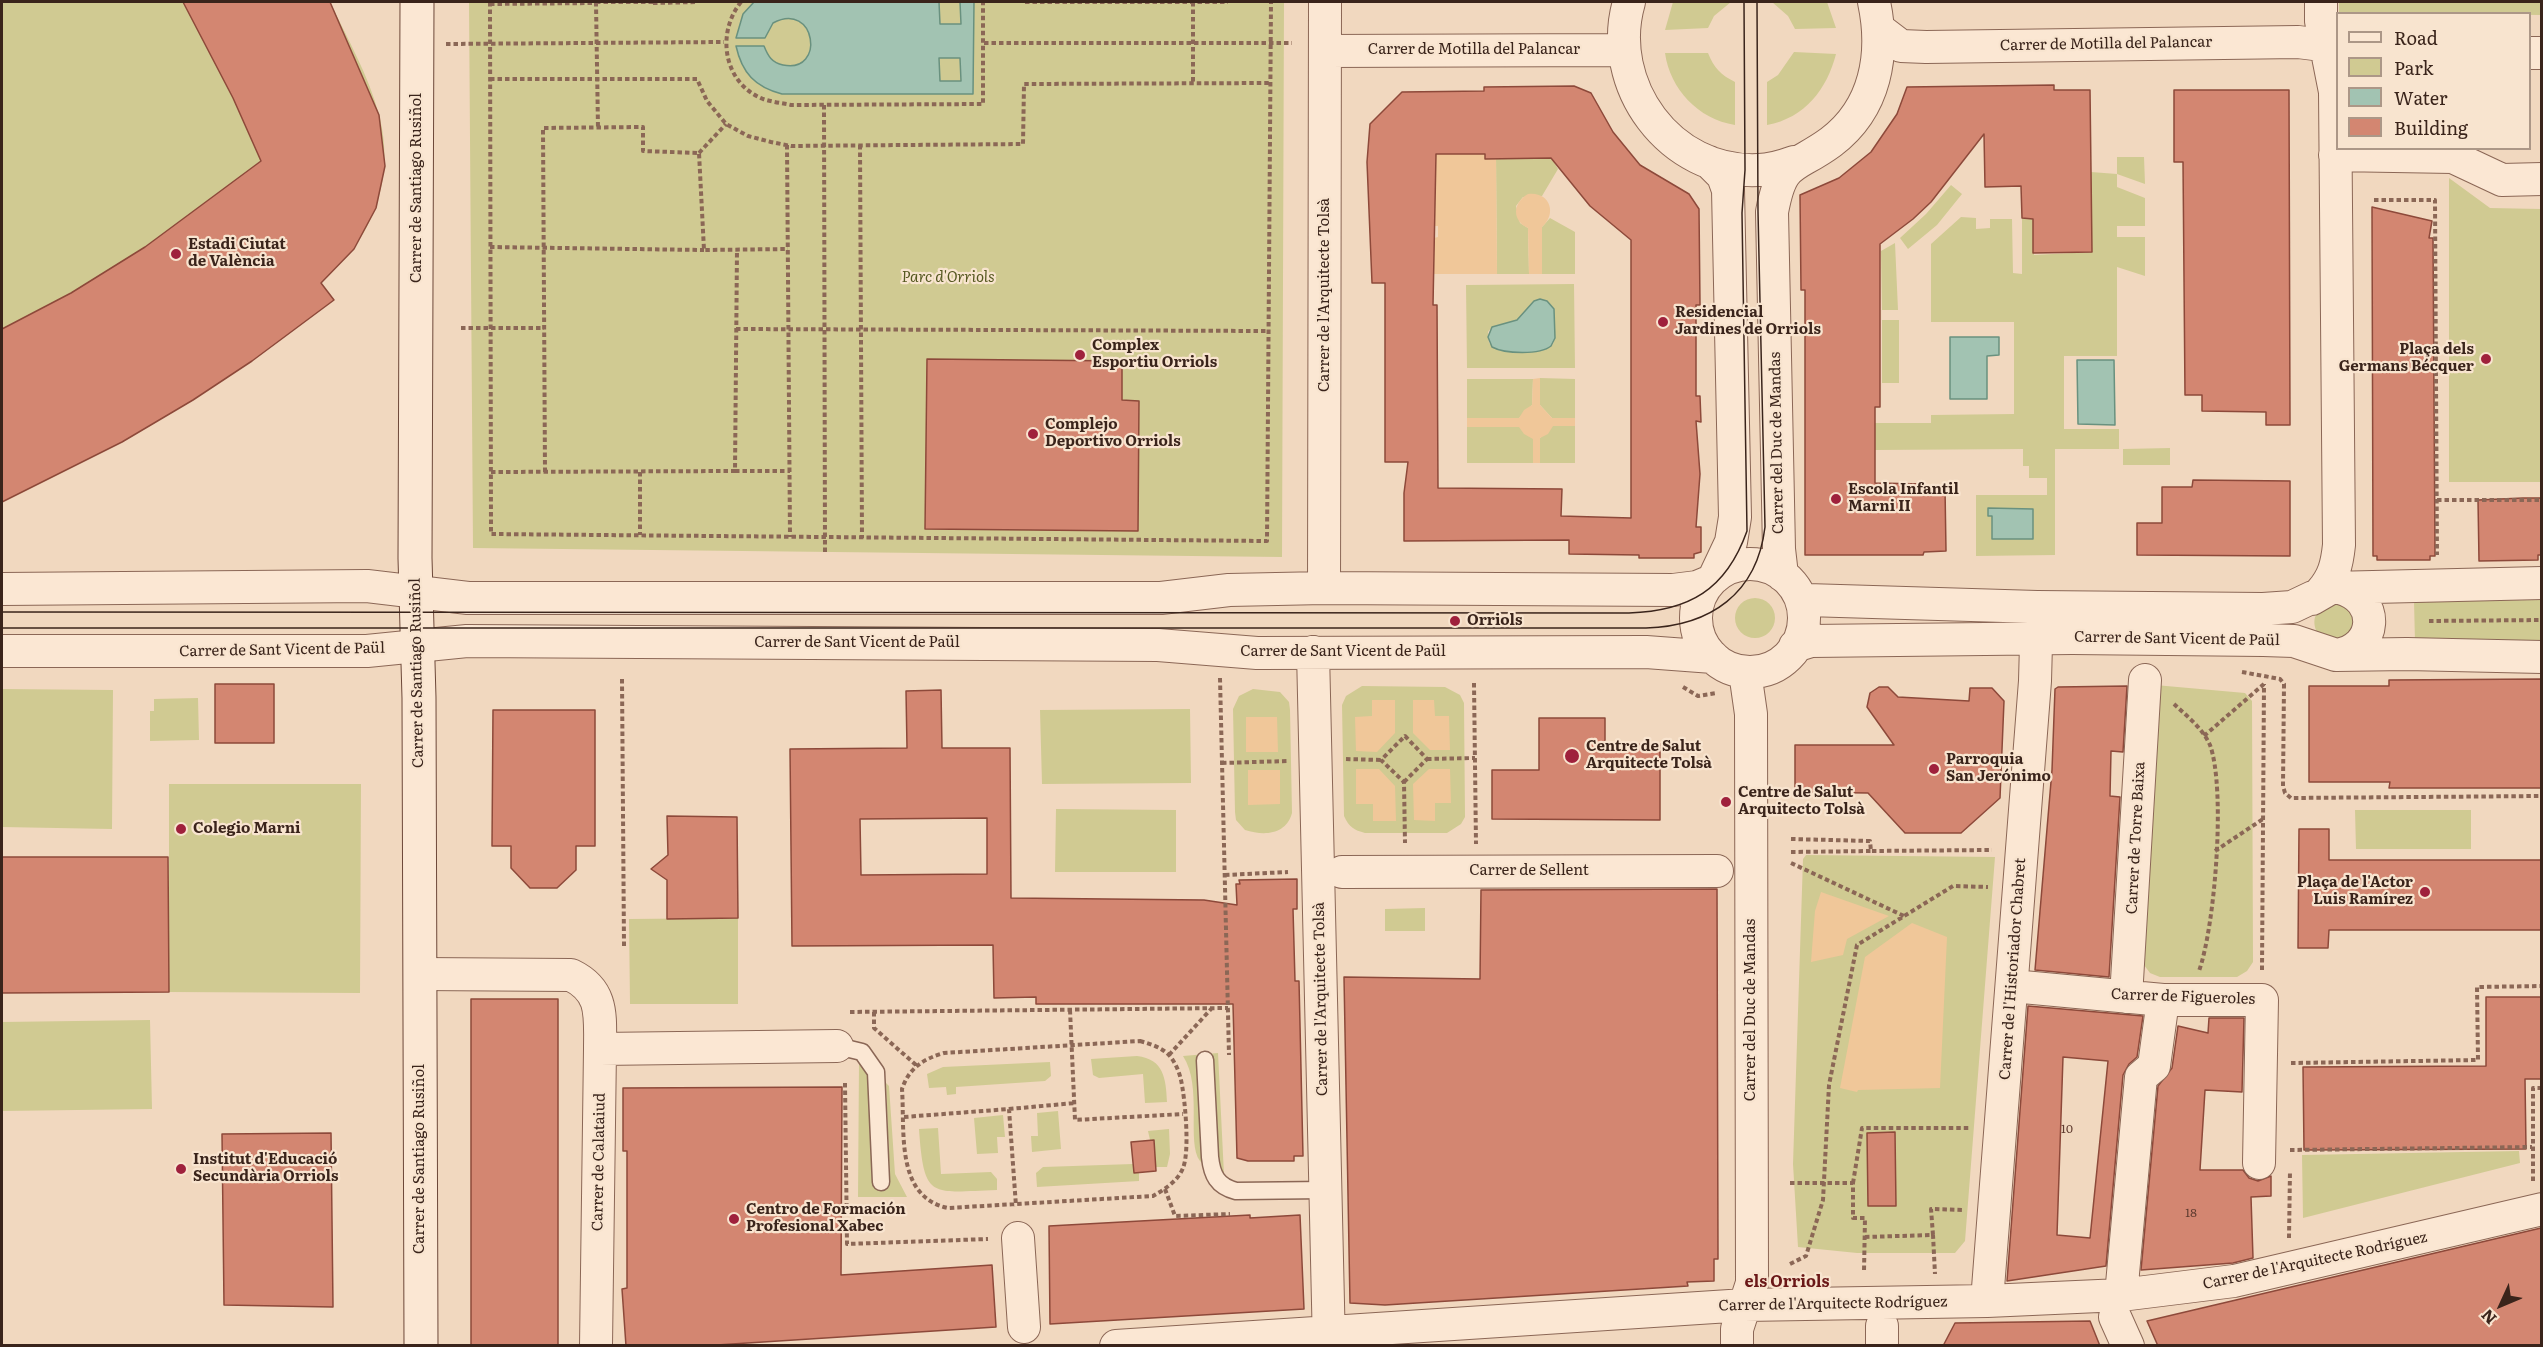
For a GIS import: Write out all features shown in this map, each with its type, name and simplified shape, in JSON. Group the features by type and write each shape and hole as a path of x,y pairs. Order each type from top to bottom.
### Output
{"street":[{"name":"Carrer de Santiago Rusiñol","path":"417,2 416,590 421,1346"},
{"name":"Carrer de l'Arquitecte Tolsà","path":"1324,588 1325,2"},
{"path":"1629,2 1623,44 1627,74 1642,108 1665,136 1695,156 1725,167 1759,170 1794,162"},
{"path":"2321,2 2321,21 2332,45 2335,92 2339,545 2337,563 2325,593"},
{"name":"Carrer de Motilla del Palancar","path":"1877,16 1901,46 2132,42 2332,45"},
{"name":"Carrer del Duc de Mandas","path":"1791,586 1779,549 1772,212 1777,187 1794,162 1832,141 1849,126 1862,108 1878,67 1877,16"},
{"name":"Carrer de Motilla del Palancar","path":"1325,51 1623,44"},
{"path":"2335,155 2453,158 2502,180 2541,179"},
{"path":"2,589 367,586 416,590 468,598 1161,598 1229,590 1324,588 1672,590 1696,587 1712,580 1730,568 1746,564 1768,567 1791,586 1804,617 1802,635 1796,646 1780,663 1763,670 1745,672 1728,667 1713,657 1702,642 1697,625 1697,608 1712,580 1731,542 1735,517 1728,190 1723,176 1709,162"},
{"name":"Carrer de Sant Vicent de Paül","path":"1791,586 1807,600 2037,607 2263,609 2292,606 2325,593 2541,583"},
{"path":"2350,591 2365,604 2370,623 2362,642 2355,650 2326,652 2305,634 2302,624 2307,605 2325,593 2350,591"},
{"path":"2037,607 2037,638"},
{"name":"Carrer de Sant Vicent de Paül","path":"1796,646 1810,641 2037,638 2294,641 2326,652 2541,657"},
{"name":"Carrer de l'Historiador Chabret","path":"1987,1301 2023,849 2037,638"},
{"name":"Carrer de Sant Vicent de Paül","path":"2,651 367,651 467,641 1158,645 1257,653 1646,652 1713,657"},
{"name":"Carrer de l'Arquitecte Tolsà","path":"1313,652 1329,1339"},
{"name":"Carrer del Duc de Mandas","path":"1737,1346 1737,1329 1752,1283 1751,714 1745,672"},
{"name":"Carrer de Torre Baixa","path":"2126,997 2145,680"},
{"name":"Carrer de Sellent","path":"1342,872 1717,871"},
{"name":"Carrer de Calataiud","path":"420,974 571,975 586,982 596,996 600,1014 596,1346"},
{"name":"Carrer de Figueroles","path":"2012,986 2175,1000 2262,1000 2259,1163"},
{"path":"2128,1346 2118,1306 2141,1077 2154,1066 2175,1000"},
{"path":"600,1049 837,1046"},
{"name":"Carrer de l'Arquitecte Rodríguez","path":"1116,1346 1329,1339 1745,1305 1987,1301 2118,1306 2537,1210"},
{"path":"1018,1238 1024,1327"}],"lane":[{"path":"837,1046 862,1052 876,1072 881,1182"},
{"path":"1205,1060 1209,1156 1211,1170 1216,1180 1225,1188 1236,1191 1325,1190"}],"path":[{"path":"596,2 598,128"},
{"path":"698,2 490,3 491,534 1267,541 1271,2"},
{"path":"741,2 731,13 724,42 728,62 745,88 763,99 791,105 983,104 984,2"},
{"path":"1025,2 1228,2"},
{"path":"1193,2 1193,83"},
{"path":"442,44 724,42"},
{"path":"984,43 1292,43"},
{"path":"490,79 697,79 707,101 726,124 748,136 787,145 824,146 1023,144 1024,84 1271,83"},
{"path":"824,105 825,553"},
{"path":"704,250 699,153 726,124"},
{"path":"545,472 543,128 643,127 643,151 699,153"},
{"path":"787,145 790,537"},
{"path":"860,145 862,537"},
{"path":"2374,200 2435,200 2436,559"},
{"path":"490,247 788,249"},
{"path":"735,471 737,250"},
{"path":"461,328 544,328"},
{"path":"736,329 1269,331"},
{"path":"491,472 790,471"},
{"path":"640,472 640,535"},
{"path":"2437,500 2541,500"},
{"path":"2418,622 2541,620"},
{"path":"1220,676 1229,1065"},
{"path":"1474,677 1476,871"},
{"path":"622,679 624,946"},
{"path":"2145,680 2197,726 2204,736 2216,768 2214,901 2205,953 2175,1000"},
{"path":"2204,736 2264,684 2262,1000"},
{"path":"1381,760 1405,736 1427,759"},
{"path":"1404,782 1427,759 1475,758"},
{"path":"1339,759 1381,760 1404,782 1406,872"},
{"path":"1222,763 1295,761"},
{"path":"2215,851 2263,818"},
{"path":"1791,839 1870,841 1870,851"},
{"path":"1791,852 2023,849"},
{"path":"1791,863 1904,916"},
{"path":"1224,875 1298,872"},
{"path":"1790,1264 1806,1256 1823,1200 1829,1085 1857,945 1953,886 2020,887"},
{"path":"2291,1074 2291,1062 2478,1060 2477,987 2541,986"},
{"path":"1168,1055 1212,1008"},
{"path":"850,1012 1228,1008"},
{"path":"1070,1010 1075,1120 1183,1114"},
{"path":"874,1012 874,1028 916,1065"},
{"path":"1140,1041 1156,1046 1168,1055 1178,1069 1182,1081 1186,1154 1183,1168 1176,1180 1153,1196 948,1208 935,1205 922,1196 912,1183 907,1170 902,1089 906,1077 916,1065 928,1058 944,1053 1140,1041"},
{"path":"845,1083 847,1244 1018,1238 1009,1109"},
{"path":"2537,1210 2532,1147 2533,1088 2541,1088"},
{"path":"904,1117 1075,1103"},
{"path":"1863,1302 1865,1218 1853,1218 1853,1183 1862,1128 1938,1127"},
{"path":"2290,1150 2532,1147"},
{"path":"1791,1183 1853,1183"},
{"path":"1937,1301 1931,1209 1994,1211"},
{"path":"1865,1237 1933,1235"}],"green space":[{"name":"Estadi Ciutat de València","path":"2,2 330,2 375,100 383,139 384,163 382,186 366,229 354,248 320,281 334,300 247,364 192,400 98,454 2,502"},
{"name":"Parc d'Orriols","path":"469,2 1284,2 1282,557 473,548"},
{"path":"1673,2 1731,2 1714,16 1708,28 1665,30"},
{"path":"1772,2 1827,2 1836,28 1795,29 1788,16"},
{"path":"2339,2 2541,2 2541,15 2531,15 2531,12 2339,12"},
{"path":"1794,52 1836,54 1827,79 1812,100 1793,116 1767,125 1767,82 1778,75"},
{"path":"1665,53 1708,53 1718,71 1735,82 1735,125 1709,116 1688,100 1673,79"},
{"path":"1549,154 1558,169 1542,196 1523,197 1516,206 1520,223 1528,228 1529,274 1497,274 1496,157"},
{"path":"2117,157 2144,157 2145,184 2117,174"},
{"path":"2091,172 2117,174 2117,187 2145,198 2145,226 2117,226 2117,237 2145,237 2145,276 2117,267 2117,356 2064,356 2064,429 2119,429 2119,449 2055,449 2055,555 1976,556 1976,495 2047,495 2047,478 2029,478 2029,466 2023,466 2023,449 1875,450 1875,423 1931,423 1931,415 2014,414 2014,322 1931,322 1931,244 1961,217 1976,218 1976,229 1990,228 1990,219 2012,219 2013,273 2022,274 2022,218 2033,219 2034,255 2091,252 2092,216 2076,216","holes":["1992,516 2033,539 1992,539"]},
{"path":"2449,178 2490,208 2541,209 2541,482 2449,482"},
{"path":"1951,185 1962,194 1937,225 1908,249 1900,238 1926,214"},
{"path":"1550,218 1575,232 1575,274 1542,274 1542,227"},
{"path":"1895,243 1898,310 1882,310 1881,251"},
{"path":"1574,284 1575,368 1467,368 1466,285","holes":["1545,300 1554,309 1555,338 1553,344 1545,350 1500,350 1489,343 1488,332 1491,329 1518,319 1536,302"]},
{"path":"1882,320 1899,320 1899,383 1882,383"},
{"path":"1540,378 1575,379 1575,418 1552,418 1540,405"},
{"path":"1467,379 1533,379 1532,405 1519,418 1467,418"},
{"path":"1519,426 1533,438 1533,463 1467,463 1467,427"},
{"path":"1552,426 1575,426 1575,463 1540,463 1540,438"},
{"path":"2170,448 2170,465 2123,465 2123,449"},
{"path":"1755,598 1769,604 1775,618 1769,632 1755,638 1741,632 1735,618 1741,604"},
{"path":"2541,600 2541,641 2415,642 2414,601"},
{"path":"2327,602 2347,603 2357,621 2343,642 2317,633 2315,619"},
{"path":"2155,685 2245,693 2252,701 2253,962 2247,971 2237,977 2160,977 2150,973 2144,965"},
{"path":"1362,686 1445,687 1460,695 1464,703 1465,817 1461,824 1447,833 1365,833 1348,823 1344,816 1342,705 1346,696"},
{"path":"2,689 113,690 112,829 2,827"},
{"path":"1253,689 1280,692 1289,702 1290,710 1292,813 1280,830 1267,833 1245,830 1236,820 1235,812 1233,709 1239,696"},
{"path":"198,698 199,740 150,741 150,711 154,711 154,699"},
{"path":"1190,709 1191,783 1042,784 1040,710"},
{"path":"169,784 361,784 360,993 169,992"},
{"path":"1056,809 1176,810 1176,872 1055,872"},
{"path":"2355,810 2471,810 2471,849 2356,849"},
{"path":"1806,855 1995,857 1965,1241 1955,1253 1857,1253 1798,1247 1793,1164 1803,859"},
{"path":"1425,908 1425,931 1385,931 1385,909"},
{"path":"738,918 738,1004 630,1004 629,919"},
{"path":"150,1020 152,1109 2,1111 2,1022"},
{"path":"1218,1053 1224,1175 1202,1163 1196,1153 1192,1083 1189,1068 1183,1056"},
{"path":"1137,1056 1153,1061 1162,1072 1167,1102 1145,1103 1143,1074 1099,1078 1093,1075 1091,1059"},
{"path":"1050,1062 1051,1076 1045,1081 956,1087 956,1094 947,1095 946,1087 929,1088 927,1074 943,1067"},
{"path":"859,1063 869,1078 881,1182 890,1181 886,1083 889,1086 895,1174 907,1197 858,1197"},
{"path":"1058,1111 1061,1149 1032,1152 1031,1136 1038,1136 1037,1113"},
{"path":"1003,1115 1005,1137 997,1137 998,1153 977,1154 974,1118"},
{"path":"938,1128 941,1174 991,1172 997,1179 997,1190 945,1191 935,1187 928,1180 921,1152 919,1129"},
{"path":"1169,1129 1170,1154 1167,1167 1156,1167 1148,1131"},
{"path":"2519,1151 2520,1163 2303,1218 2302,1155"},
{"path":"1133,1164 1139,1172 1139,1181 1037,1187 1036,1173 1043,1167"}],"sand":[{"path":"1485,153 1496,157 1497,274 1434,274 1434,238 1438,237 1438,226 1434,226 1436,183 1431,183 1431,166 1436,166 1436,154"},
{"path":"1528,194 1541,196 1549,204 1550,216 1542,227 1542,274 1529,274 1528,228 1519,221 1516,212 1519,202"},
{"path":"1540,378 1540,405 1552,418 1575,418 1575,426 1553,426 1548,434 1540,438 1540,463 1533,463 1533,439 1524,434 1519,427 1467,427 1467,418 1519,418 1524,410 1532,405 1533,379"},
{"path":"1372,700 1395,700 1395,733 1377,752 1356,751 1355,717 1372,716"},
{"path":"1413,700 1434,700 1435,716 1449,716 1450,750 1430,750 1413,733"},
{"path":"1246,717 1277,717 1278,752 1246,752"},
{"path":"1356,769 1379,769 1395,786 1396,821 1373,821 1373,804 1356,804"},
{"path":"1429,769 1450,769 1451,803 1435,803 1435,821 1414,820 1413,784"},
{"path":"1248,770 1280,770 1280,804 1248,805"},
{"path":"1821,892 1889,916 1847,939 1843,955 1811,962 1815,911"},
{"path":"1912,923 1947,937 1940,1088 1858,1090 1857,1092 1840,1088 1865,957"}],"water":[{"path":"754,2 939,2 940,24 961,24 960,2 974,2 973,94 782,94 773,91 751,78 742,64 736,46 764,46 776,63 797,65 806,59 810,50 810,39 806,29 799,21 788,19 773,23 765,38 736,38 743,14","holes":["939,58 960,58 961,81 940,81"]},
{"path":"1540,299 1547,301 1554,309 1555,338 1551,346 1539,351 1522,352 1505,351 1492,347 1488,337 1492,327 1517,320 1534,301"},
{"path":"1950,337 1999,337 1999,355 1987,356 1987,399 1950,399"},
{"path":"2077,360 2114,360 2115,425 2078,424"},
{"path":"1988,508 2033,509 2033,539 1992,539 1992,516 1988,516"}],"building":[{"path":"183,2 330,2 379,115 385,166 376,208 354,249 321,283 334,300 252,361 193,400 122,442 2,502 2,329 71,293 145,247 261,161 233,98"},
{"path":"2054,85 2054,90 2090,90 2092,252 2033,253 2033,219 2022,218 2021,186 1985,187 1984,134 1931,202 1880,244 1880,407 1875,407 1875,483 1924,484 1924,488 1945,488 1946,551 1924,552 1923,555 1805,555 1805,290 1801,290 1800,195 1839,178 1871,152 1897,114 1907,87"},
{"name":"Residencial Jardines de Orriols","path":"1574,86 1591,93 1613,132 1640,165 1689,194 1699,209 1700,305 1696,305 1696,396 1700,396 1701,422 1696,421 1700,474 1696,527 1701,527 1701,552 1694,554 1694,558 1569,554 1569,540 1404,541 1404,493 1408,462 1385,462 1385,283 1372,283 1367,162 1370,124 1402,92 1484,91 1484,87","holes":["1436,154 1485,154 1485,159 1551,158 1590,206 1631,240 1631,518 1561,516 1562,489 1438,488 1437,305 1433,305"]},
{"path":"2174,90 2289,90 2290,425 2266,425 2266,412 2202,411 2202,395 2185,395 2183,162 2174,162"},
{"path":"2372,207 2432,221 2429,238 2433,238 2435,556 2430,556 2430,560 2377,560 2377,556 2373,556"},
{"name":"Complejo Deportivo Orriols","path":"927,359 1122,361 1122,400 1139,401 1138,531 925,529"},
{"path":"2193,480 2290,481 2290,556 2137,555 2137,523 2162,523 2162,487 2192,487"},
{"path":"2541,498 2541,555 2538,555 2538,560 2479,561 2478,500"},
{"path":"2541,679 2541,788 2389,788 2390,782 2309,782 2309,686 2389,686 2389,680"},
{"path":"215,684 274,684 274,743 215,743"},
{"path":"2127,686 2123,752 2111,751 2110,796 2120,797 2109,977 2035,970 2052,770 2055,689 2058,687"},
{"name":"Parroquia San Jerónimo","path":"1879,687 1888,687 1898,697 1969,701 1970,688 1992,688 2004,701 2000,798 1961,833 1905,833 1868,793 1795,792 1795,745 1894,745 1867,707 1870,693"},
{"path":"941,690 942,748 1010,748 1011,898 1204,900 1237,905 1236,884 1240,884 1239,880 1297,879 1297,909 1293,909 1295,981 1299,981 1303,1156 1294,1156 1294,1161 1248,1161 1237,1158 1233,1004 1036,1004 1036,997 994,998 993,945 792,946 790,749 907,748 906,691","holes":["987,818 987,874 861,875 860,819"]},
{"path":"493,710 595,710 595,846 576,846 576,870 557,888 530,888 511,868 511,846 492,846"},
{"name":"Centre de Salut Arquitecte Tolsà","path":"1539,718 1605,718 1605,745 1660,744 1660,820 1492,819 1492,770 1539,770"},
{"path":"667,816 737,817 738,918 667,919 667,880 651,869 668,855"},
{"path":"2299,829 2329,829 2329,860 2541,860 2541,930 2329,930 2328,948 2298,948"},
{"path":"2,857 168,857 169,992 2,993"},
{"path":"1717,889 1718,1259 1714,1259 1714,1281 1687,1282 1688,1286 1385,1305 1350,1303 1344,977 1480,979 1481,890"},
{"path":"2486,997 2541,997 2541,1079 2525,1079 2526,1149 2304,1150 2303,1067 2486,1066"},
{"path":"471,999 558,999 558,1346 471,1346"},
{"path":"2028,1006 2143,1016 2137,1057 2129,1064 2123,1075 2106,1266 2007,1281","holes":["2063,1057 2108,1061 2090,1238 2057,1235"]},
{"path":"2209,1018 2244,1018 2242,1092 2205,1090 2200,1170 2243,1170 2249,1178 2258,1181 2271,1176 2271,1196 2251,1197 2253,1258 2233,1263 2141,1270 2158,1086 2172,1068 2178,1026 2208,1033"},
{"path":"842,1087 841,1275 992,1265 996,1327 701,1346 626,1346 622,1289 627,1288 627,1151 623,1151 623,1088"},
{"path":"1895,1132 1896,1206 1868,1206 1867,1133"},
{"path":"331,1133 333,1307 224,1305 222,1134"},
{"path":"1154,1140 1156,1171 1134,1173 1131,1142"},
{"path":"1250,1215 1250,1218 1300,1215 1304,1309 1050,1324 1049,1226"},
{"path":"2541,1228 2541,1346 2158,1346 2147,1321"},
{"path":"2090,1321 2100,1346 1943,1346 1955,1323"}],"tram line":[{"path":"2,612 1629,613 1670,608 1703,593 1716,582 1728,568 1747,531 1742,213 1745,170 1744,2"},
{"path":"2,628 1646,628 1690,621 1710,613 1741,588 1752,571 1765,527 1758,212 1757,2"}],"place":[{"name":"Estadi Ciutat de València","path":"176,254"},
{"name":"Residencial Jardines de Orriols","path":"1663,322"},
{"name":"Complex Esportiu Orriols","path":"1080,355"},
{"name":"Plaça dels Germans Bécquer","path":"2486,359"},
{"name":"Complejo Deportivo Orriols","path":"1033,434"},
{"name":"Escola Infantil Marni II","path":"1836,499"},
{"name":"Orriols","path":"1455,621"},
{"name":"Centre de Salut Arquitecte Tolsà","path":"1572,756"},
{"name":"Parroquia San Jerónimo","path":"1934,769"},
{"name":"Centre de Salut Arquitecto Tolsà","path":"1726,802"},
{"name":"Colegio Marni","path":"181,829"},
{"name":"Plaça de l'Actor Luis Ramírez","path":"2425,892"},
{"name":"Institut d'Educació Secundària Orriols","path":"181,1169"},
{"name":"Centro de Formación Profesional Xabec","path":"734,1219"}],"district":[{"name":"els Orriols","path":"1787,1282"}]}
